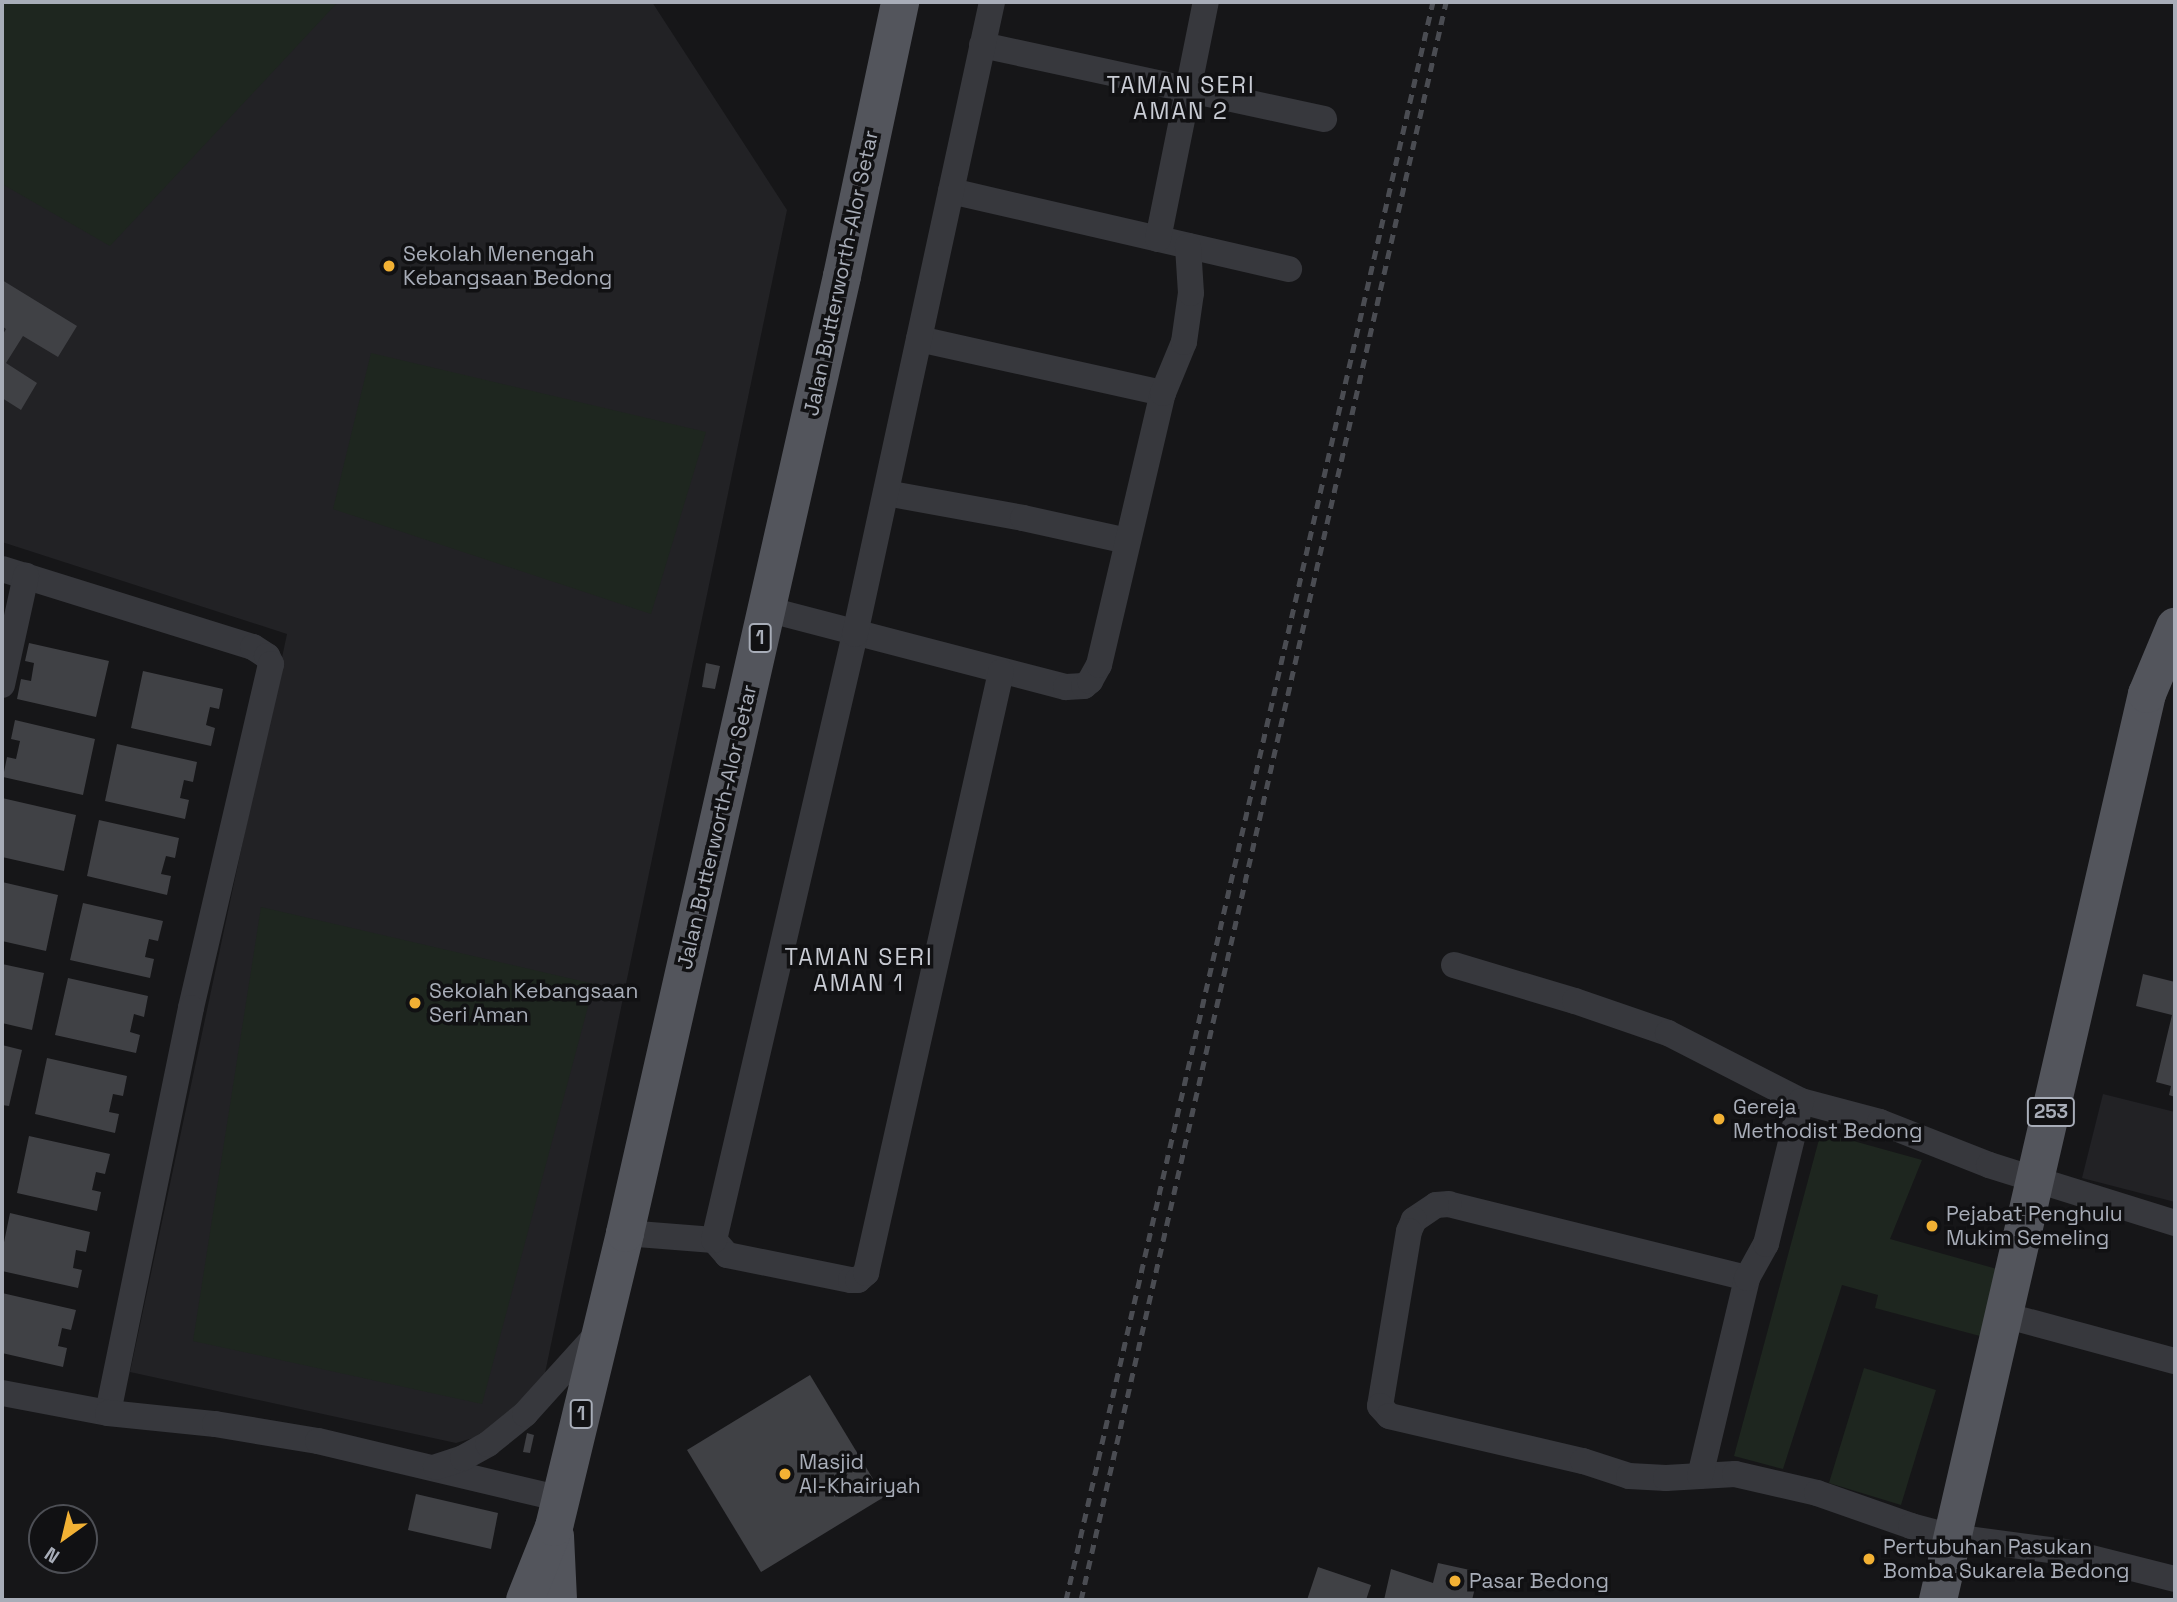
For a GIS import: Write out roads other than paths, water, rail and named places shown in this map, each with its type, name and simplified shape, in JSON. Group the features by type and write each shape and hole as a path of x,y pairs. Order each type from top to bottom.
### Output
{"main road":[{"name":"Jalan Butterworth-Alor Setar","path":"525,1600 558,1513 625,1233 842,276 900,2"},
{"name":"253","path":"1938,1600 2147,694 2175,627"},
{"name":"Jalan Butterworth-Alor Setar","path":"558,1513 558,1600"}],"street":[{"path":"714,1240 855,634 992,2"},
{"path":"1158,239 1190,93 1206,2"},
{"path":"982,45 1190,93 1324,119"},
{"path":"951,191 1289,269"},
{"path":"766,609 1066,687 1084,686 1090,681 1099,665 1163,393 1184,342 1190,314 1192,276 1188,246"},
{"path":"919,339 1163,393"},
{"path":"886,492 1128,541"},
{"path":"2,685 14,573 253,647 267,656 271,664 191,1008 107,1413"},
{"path":"625,1233 714,1240 727,1255 851,1280 858,1280 866,1273 1001,672"},
{"path":"1454,965 1575,1001 1668,1033 1801,1101 1880,1122 1989,1165 2036,1177 2175,1223"},
{"path":"1700,1476 1747,1278 1766,1244 1801,1101"},
{"path":"1747,1278 1449,1204 1436,1205 1425,1210 1409,1231 1380,1402 1385,1413 1583,1461 1629,1476 1649,1479 1735,1474 1818,1493 1911,1526 1952,1537 2072,1553 2175,1579"},
{"path":"2004,1315 2175,1361"},
{"path":"436,1467 463,1458 488,1444 525,1414 602,1328"},
{"path":"2,1393 107,1413 215,1424 318,1441 436,1467 558,1513"}],"railway":[{"path":"1066,1600 1433,2"},
{"path":"1081,1600 1446,2"}],"place":[{"name":"Sekolah Menengah Kebangsaan Bedong","path":"389,266"},
{"name":"Sekolah Kebangsaan Seri Aman","path":"415,1003"},
{"name":"Gereja Methodist Bedong","path":"1719,1119"},
{"name":"Pejabat Penghulu Mukim Semeling","path":"1932,1226"},
{"name":"Masjid Al-Khairiyah","path":"785,1474"},
{"name":"Pertubuhan Pasukan Bomba Sukarela Bedong","path":"1869,1559"},
{"name":"Pasar Bedong","path":"1455,1581"}],"district":[{"name":"TAMAN SERI AMAN 2","path":"1181,98"},
{"name":"TAMAN SERI AMAN 1","path":"859,970"}]}
